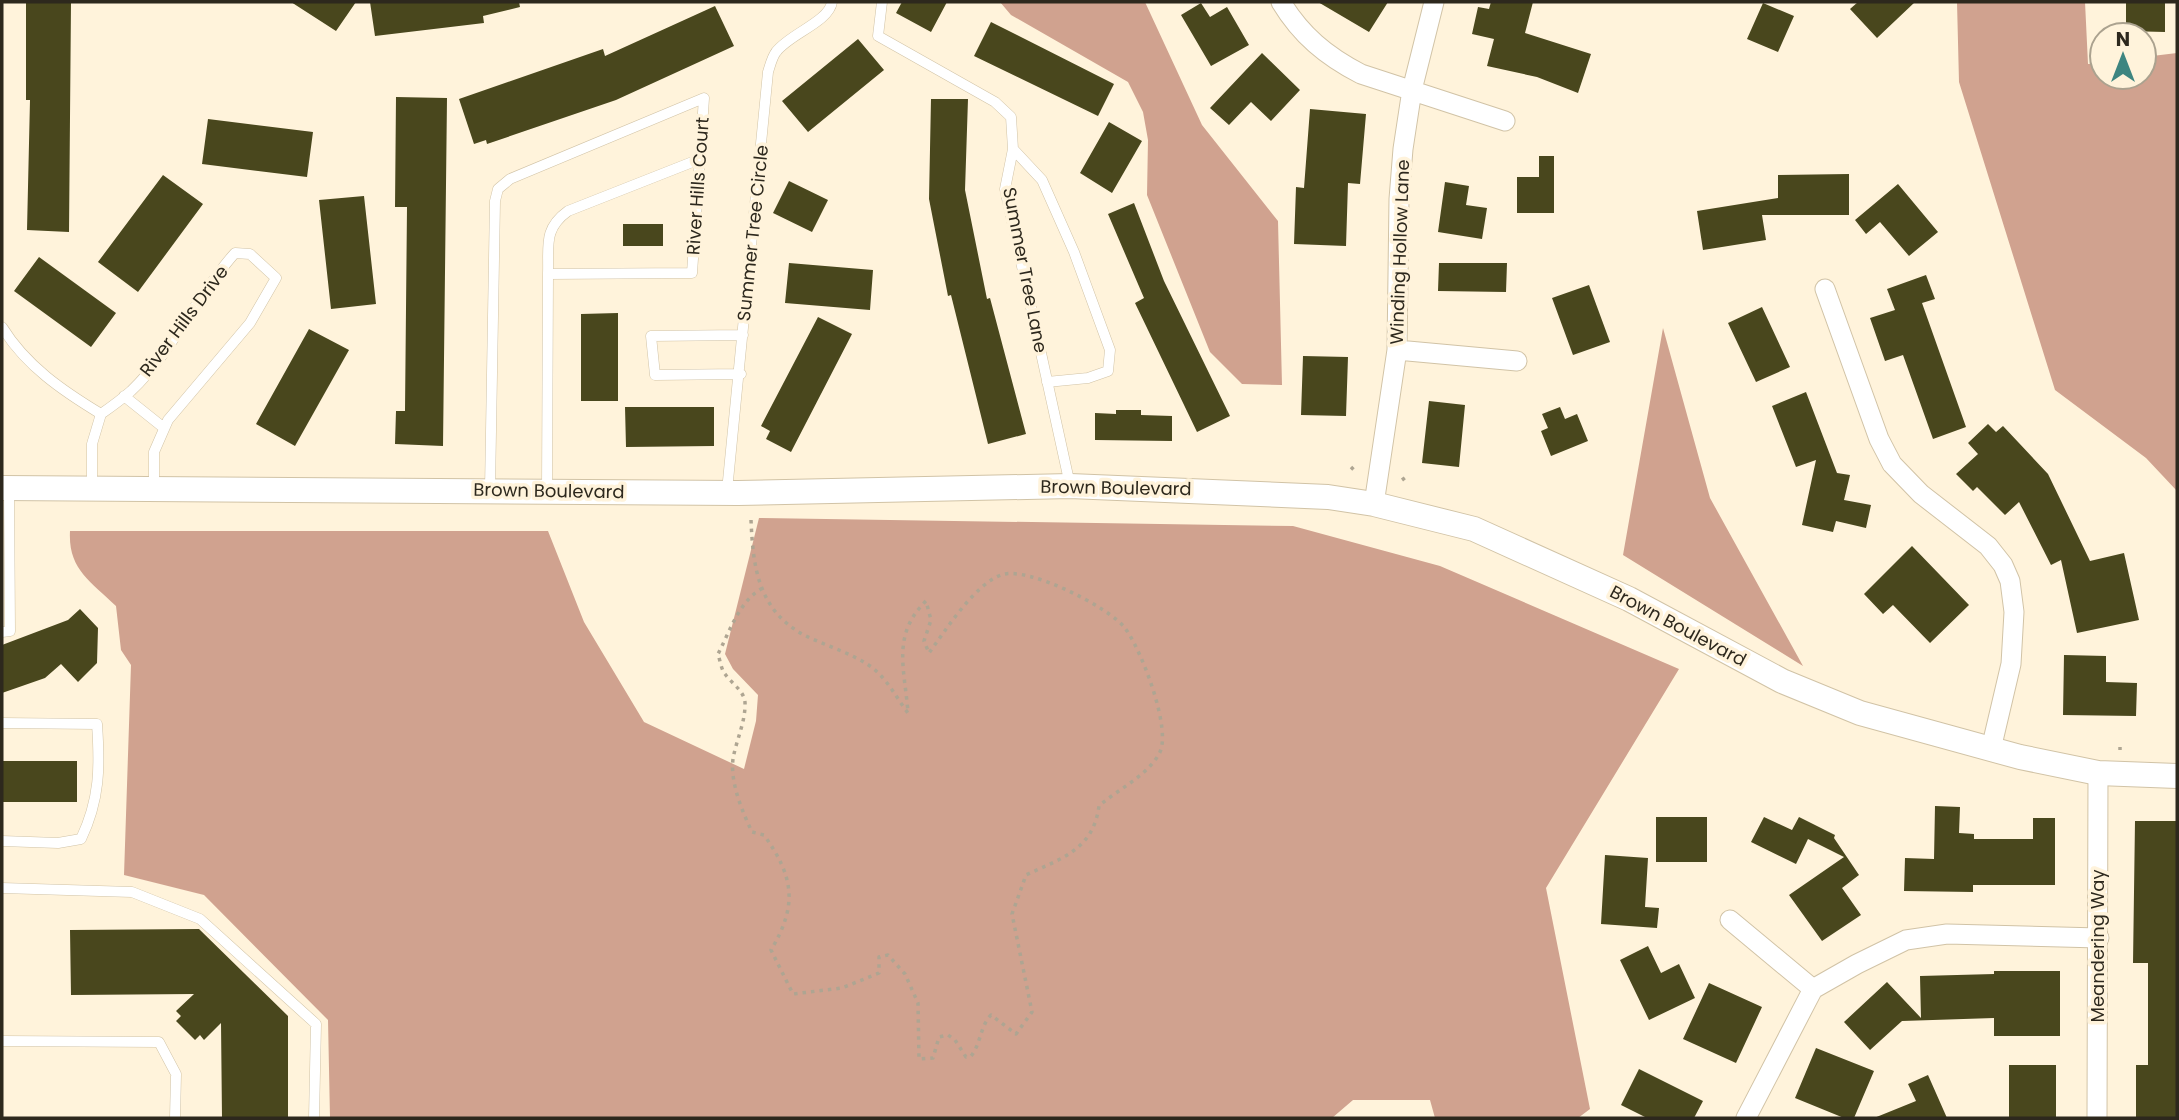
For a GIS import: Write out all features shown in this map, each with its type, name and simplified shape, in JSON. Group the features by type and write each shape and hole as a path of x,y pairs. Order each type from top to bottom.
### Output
{"street":[{"path":"1280,2 1293,22 1314,45 1339,63 1361,74 1505,121"},
{"name":"Winding Hollow Lane","path":"1374,504 1397,350 1399,199 1412,90 1434,2"},
{"path":"1825,289 1879,439 1892,464 1921,494 1988,546 2003,565 2010,580 2014,612 2011,664 1991,749"},
{"path":"1397,350 1517,362"},
{"name":"Brown Boulevard","path":"5,488 726,492 1070,486 1280,494 1374,504 1474,529 1548,559 1629,598 1782,681 1860,713 1991,749 2098,773 2177,776"},
{"name":"Meandering Way","path":"2097,1118 2098,773"},
{"path":"1730,920 1813,989"},
{"path":"1746,1118 1813,989 1906,940 1947,934 2099,938"}],"lane":[{"name":"Summer Tree Circle","path":"726,492 741,374 768,72 775,52 804,27 822,19 831,10 832,2"},
{"name":"Summer Tree Lane","path":"882,2 878,36 995,102 1011,117 1013,149 1005,189 1070,486"},
{"name":"River Hills Court","path":"490,490 495,201 498,189 510,179 704,98 692,272 548,274"},
{"path":"1013,149 1042,180 1074,252 1110,350 1108,371 1088,378 1047,382"},
{"path":"547,491 549,232 555,221 568,211 700,159"},
{"name":"River Hills Drive","path":"101,414 124,396 170,342 215,275 235,253 250,254 276,278 250,323 164,428 154,452 154,489"},
{"path":"2,327 13,346 61,390 101,414 92,444 92,488"},
{"path":"741,374 654,375 651,336 743,335"},
{"path":"124,396 164,428"},
{"path":"2,632 10,631 5,488"},
{"path":"2,723 97,724 100,774 90,819 81,839 58,843 2,841"},
{"path":"2,888 132,892 200,919 316,1024 314,1118"},
{"path":"2,1041 159,1042 176,1074 175,1118"}],"path":[{"path":"1351,467 1356,472"},
{"path":"751,520 753,562 761,589 783,622 866,663 885,678 908,713 901,657 906,627 926,601 931,620 924,641 929,653 967,601 1001,575 1022,575 1054,586 1107,611 1126,629 1157,706 1164,731 1161,752 1147,769 1099,806 1096,823 1080,848 1026,875 1012,914 1032,1012 1016,1034 991,1015 985,1021 979,1045 971,1056 966,1057 956,1040 948,1035 939,1037 933,1058 919,1059 918,1003 905,974 888,955 880,957 879,973 842,988 793,994 782,976 771,950 783,930 790,908 787,879 776,851 765,835 752,832 744,816 733,773 733,757 739,743 746,705 742,694 724,673 718,654 750,595 761,589"}],"shaded area":[{"path":"1000,2 1145,2 1202,125 1278,221 1282,385 1242,384 1210,352 1147,195 1148,140 1143,112 1128,82 1011,15"},
{"path":"1957,2 2085,2 2088,91 2158,91 2158,55 2177,53 2177,491 2146,458 2055,390 1959,82"},
{"path":"1663,328 1710,498 1803,666 1623,555"},
{"path":"759,518 1293,526 1440,566 1679,669 1546,888 1590,1109 1578,1118 1435,1118 1430,1100 1353,1100 1332,1118 330,1118 328,1020 204,895 124,875 131,665 121,650 116,606 89,581 77,565 70,544 70,531 548,531 584,622 644,722 744,769 756,721 758,695 733,669 725,654"}],"building":[{"path":"26,2 71,2 69,232 27,230 30,100 26,100"},
{"path":"291,2 356,2 336,31"},
{"path":"370,2 519,2 520,7 483,16 484,23 375,36"},
{"path":"902,2 947,2 931,32 896,13"},
{"path":"1318,2 1388,2 1369,32"},
{"path":"1491,2 1533,2 1525,33 1591,54 1578,93 1537,77 1487,66 1494,39 1472,34 1478,7 1489,9"},
{"path":"1858,2 1915,2 1877,38 1850,9"},
{"path":"2126,2 2165,2 2165,32 2158,32 2158,21 2126,21"},
{"path":"1201,3 1210,17 1227,7 1249,45 1211,66 1181,15"},
{"path":"1763,3 1794,16 1778,52 1747,39"},
{"path":"715,6 734,46 616,100 487,144 486,140 474,144 459,99 603,49 605,56"},
{"path":"991,22 1114,84 1098,116 974,56"},
{"path":"858,39 884,70 808,132 782,101"},
{"path":"1262,53 1300,90 1271,121 1251,102 1229,125 1210,108"},
{"path":"396,97 447,98 443,446 395,444 396,411 405,411 407,207 395,207"},
{"path":"931,99 968,99 965,190 987,299 990,298 1026,434 988,444 951,295 948,296 929,199"},
{"path":"1310,109 1366,114 1360,184 1348,183 1346,246 1294,244 1296,187 1304,188"},
{"path":"208,119 313,132 307,177 202,164"},
{"path":"1109,122 1142,141 1112,193 1080,173"},
{"path":"1539,156 1554,156 1554,213 1517,213 1517,177 1539,177"},
{"path":"1849,174 1849,215 1762,215 1766,240 1703,250 1697,211 1778,198 1778,175"},
{"path":"163,175 203,204 138,292 98,262"},
{"path":"789,181 828,200 812,232 773,213"},
{"path":"1445,182 1469,186 1466,205 1487,208 1482,239 1438,232"},
{"path":"1898,184 1938,232 1909,256 1880,222 1866,234 1855,220"},
{"path":"364,196 376,304 331,309 319,200"},
{"path":"1134,203 1164,281 1230,416 1197,432 1135,303 1144,298 1108,214"},
{"path":"623,224 663,224 663,246 623,246"},
{"path":"39,257 116,313 91,347 14,291"},
{"path":"789,263 873,270 870,310 785,303"},
{"path":"1439,263 1507,263 1506,292 1438,291"},
{"path":"1926,275 1935,299 1922,303 1966,427 1933,439 1903,355 1885,361 1870,318 1895,310 1887,289"},
{"path":"1589,285 1610,342 1573,355 1552,298"},
{"path":"1762,307 1790,367 1756,382 1728,323"},
{"path":"618,313 618,401 581,401 581,314"},
{"path":"818,317 852,334 791,452 766,439 770,431 761,426"},
{"path":"309,329 349,350 295,446 256,424"},
{"path":"1303,356 1348,357 1346,416 1301,415"},
{"path":"1806,392 1837,473 1850,475 1844,500 1871,505 1866,528 1836,521 1833,532 1802,525 1816,460 1796,467 1772,406"},
{"path":"1429,401 1465,405 1459,467 1422,463"},
{"path":"625,407 714,407 714,446 626,447"},
{"path":"1560,407 1565,419 1577,414 1588,441 1551,456 1541,431 1548,428 1542,414"},
{"path":"1116,410 1141,410 1141,415 1172,416 1172,441 1095,440 1095,413 1116,414"},
{"path":"1988,424 1996,432 2003,426 2048,474 2090,561 2124,553 2139,620 2077,633 2061,560 2051,565 2019,502 2005,515 1977,487 1973,491 1956,474 1978,454 1968,443"},
{"path":"1912,546 1969,605 1930,643 1893,605 1883,614 1864,594"},
{"path":"80,609 98,628 97,663 78,682 61,664 45,678 2,693 2,645 68,620"},
{"path":"2064,655 2106,656 2106,682 2137,683 2136,716 2063,715"},
{"path":"2,761 77,761 77,802 2,802"},
{"path":"1935,806 1960,807 1959,833 1974,834 1974,839 2033,839 2033,818 2055,818 2055,885 1973,885 1973,892 1904,891 1905,858 1934,859"},
{"path":"1656,817 1707,817 1707,862 1656,862"},
{"path":"1764,817 1792,830 1799,817 1835,835 1834,838 1859,875 1842,888 1861,915 1822,941 1789,895 1844,857 1808,839 1796,864 1751,842"},
{"path":"2135,821 2177,821 2177,1118 2136,1118 2136,1065 2148,1065 2148,963 2133,963"},
{"path":"1605,855 1648,858 1645,907 1659,908 1657,928 1601,924"},
{"path":"199,929 288,1016 288,1118 222,1118 221,1023 204,1040 200,1035 195,1040 176,1021 181,1016 176,1011 194,994 71,995 70,930"},
{"path":"1648,946 1661,973 1679,964 1695,998 1649,1020 1620,960"},
{"path":"1994,971 2060,971 2060,1036 1994,1036 1994,1018 1902,1021 1870,1050 1844,1022 1887,982 1921,1018 1920,976 1994,974"},
{"path":"1709,983 1762,1007 1736,1063 1683,1039"},
{"path":"1816,1048 1874,1071 1854,1118 1844,1118 1795,1098"},
{"path":"2009,1065 2056,1065 2056,1118 2009,1118"},
{"path":"1639,1069 1703,1101 1694,1118 1647,1118 1621,1105"},
{"path":"1928,1075 1947,1118 1874,1118 1916,1101 1908,1084"}]}
